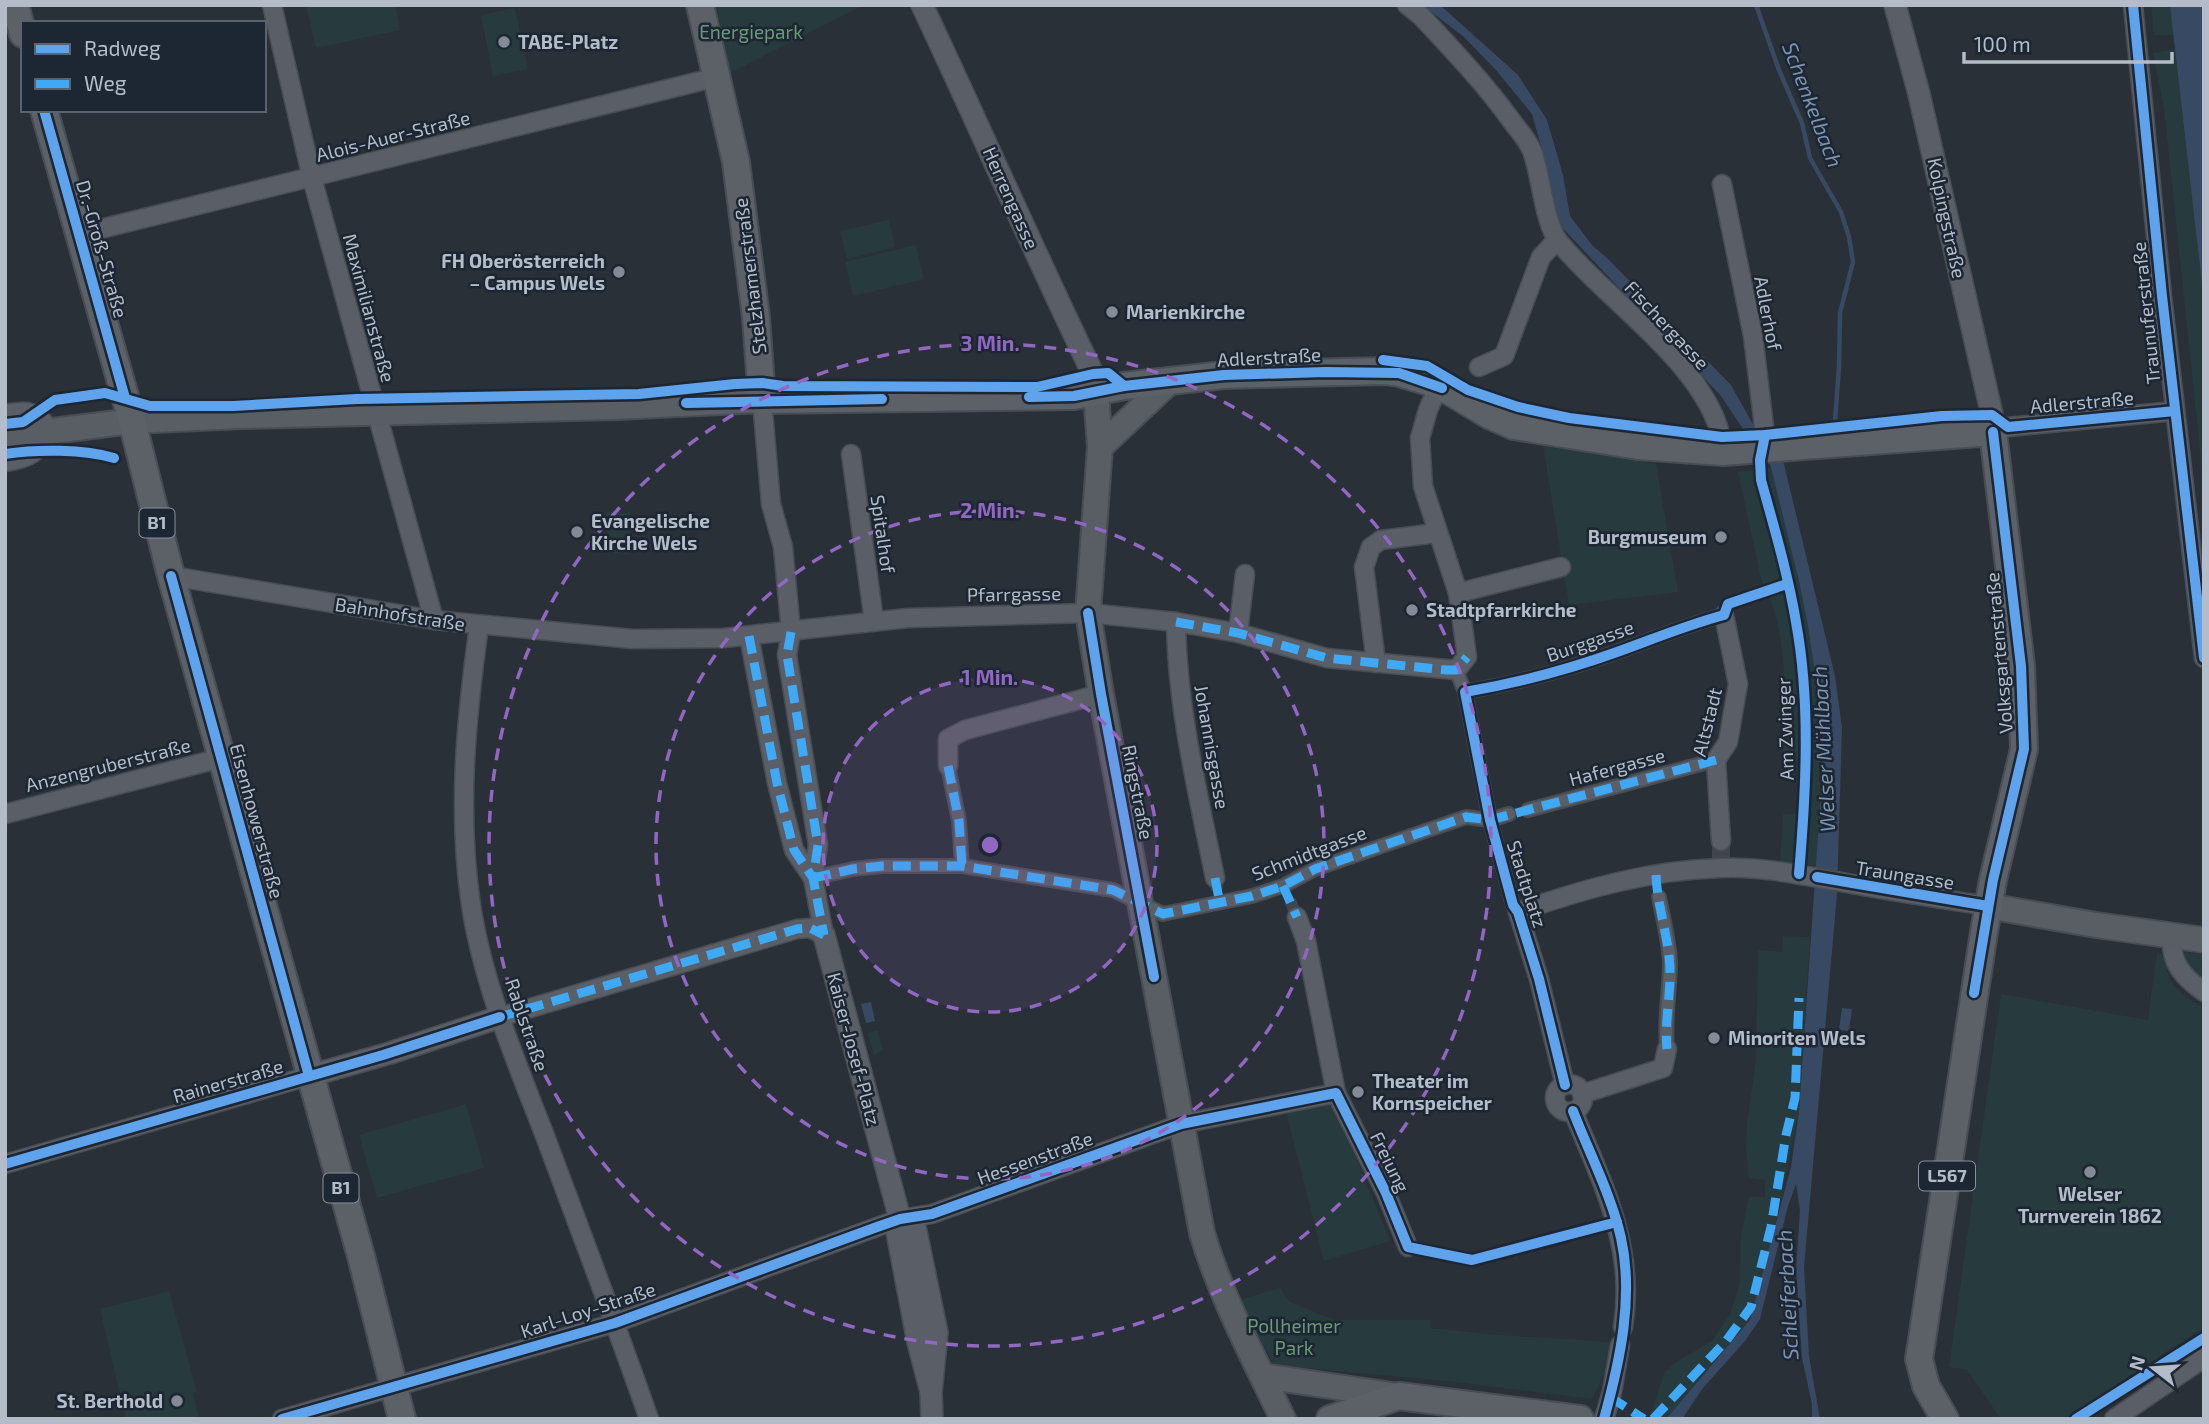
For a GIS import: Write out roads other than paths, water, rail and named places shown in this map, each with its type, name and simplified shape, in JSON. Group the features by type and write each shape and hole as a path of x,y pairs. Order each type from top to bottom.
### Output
{"main road":[{"path":"15,5 21,27"},
{"name":"Stelzhamerstraße","path":"700,5 736,162 757,317 762,400"},
{"name":"Dr.-Groß-Straße","path":"45,112 132,421"},
{"name":"Adlerstraße","path":"762,400 1074,396 1124,386 1224,375 1385,371 1439,386 1514,426 1638,446 1723,452 1765,446 1993,432"},
{"path":"1100,447 1169,382"},
{"name":"Ringstraße","path":"1096,393 1100,447 1088,614 1101,694 1202,1233 1210,1261 1283,1419"},
{"path":"5,437 132,421 762,400"},
{"name":"B1","path":"132,421 171,576"},
{"name":"Volksgartenstraße","path":"1945,1419 1926,1386 1919,1359 1989,906 2024,749 2021,666 1993,432"},
{"name":"Eisenhowerstraße","path":"171,576 360,1255 402,1419"},
{"name":"Traungasse","path":"1989,906 2204,940"},
{"path":"1263,1376 1580,1419"},
{"path":"1331,1419 1399,1396"}],"street":[{"name":"Maximilianstraße","path":"272,5 312,178 434,620"},
{"name":"Herrengasse","path":"922,5 992,154 1029,241 1093,374 1096,393"},
{"name":"Fischergasse","path":"1407,5 1421,16 1492,93 1532,150 1539,184 1557,240 1671,356 1703,394 1722,437 1723,452"},
{"name":"Kolpingstraße","path":"1895,5 1919,94 1992,415 1993,432"},
{"name":"Traunuferstraße","path":"2133,5 2175,411 2204,658"},
{"name":"Alois-Auer-Straße","path":"80,234 717,77"},
{"name":"Adlerhof","path":"1722,184 1753,336 1765,446"},
{"path":"1479,367 1504,356 1541,257 1557,240"},
{"name":"Stadtplatz","path":"1439,386 1420,438 1423,486 1458,593 1465,692 1490,820 1513,905 1518,912 1539,979 1565,1085 1557,1090 1555,1100 1559,1108 1573,1111 1621,1236 1626,1265 1626,1308 1612,1392 1604,1419"},
{"name":"Stelzhamerstraße","path":"762,400 771,504 783,547 791,632"},
{"path":"5,414 24,410 35,413 51,431 36,453 22,460 5,462"},
{"name":"Adlerstraße","path":"1993,432 2008,427 2175,411"},
{"name":"Spitalhof","path":"851,454 874,621"},
{"path":"1376,663 1364,567 1371,547 1381,540 1437,533"},
{"path":"1458,593 1561,566"},
{"path":"1238,633 1245,574"},
{"name":"Bahnhofstraße","path":"171,576 434,620 633,639 699,639 791,632"},
{"name":"Pfarrgasse","path":"791,632 874,621 1088,614 1176,622 1238,633 1327,658 1376,663 1461,663"},
{"name":"Burggasse","path":"1465,692 1552,673 1617,652 1682,626 1724,615"},
{"name":"Altstadt","path":"1721,856 1716,760 1728,742 1738,684 1724,615"},
{"name":"Johannisgasse","path":"1176,622 1177,664 1191,760 1217,892"},
{"name":"Rablstraße","path":"479,625 465,743 463,812 467,877 480,947 500,1017 649,1419"},
{"name":"Kaiser-Josef-Platz","path":"791,632 787,655 818,845 813,878 824,935 900,1219 915,1227 937,1333 931,1392 932,1419"},
{"name":"Kaiser-Josef-Platz","path":"749,636 777,783 794,850 813,878"},
{"path":"962,866 959,821 948,766 948,739 965,730 1101,694"},
{"name":"Anzengruberstraße","path":"5,814 221,758"},
{"name":"Hafergasse","path":"1528,810 1716,760"},
{"path":"1490,820 1509,814"},
{"name":"Schmidtgasse","path":"813,878 863,868 962,866 1113,890 1163,914 1217,892 1252,897 1283,886 1315,869 1466,817 1490,820"},
{"name":"Traungasse","path":"1518,912 1571,893 1656,879 1721,856 1756,868 1989,906"},
{"path":"1283,886 1290,900"},
{"path":"1582,1094 1663,1068 1667,1049 1665,1028 1670,958 1659,897"},
{"name":"Freiung","path":"1297,917 1306,941 1336,1093 1386,1193 1408,1247"},
{"name":"Rainerstraße","path":"5,1164 383,1055 500,1017 797,929 810,928 824,935"},
{"path":"2172,936 2171,949 2181,973 2204,992"},
{"path":"1565,1085 1577,1087 1582,1094 1580,1107 1573,1111"},
{"name":"Hessenstraße","path":"900,1219 932,1214 1181,1124 1336,1093"},
{"name":"Karl-Loy-Straße","path":"282,1419 615,1323 900,1219"},
{"path":"2114,1419 2204,1358"}],"water":[{"name":"Welser Mühlbach","path":"1422,5 1440,5 1518,75 1547,120 1563,175 1570,216 1592,245 1731,385 1756,430 1783,460 1835,676 1842,728 1837,894 1804,1267 1809,1356 1820,1419 1812,1419 1812,1404 1802,1358 1796,1269 1800,1210 1796,1184 1760,1319 1745,1341 1703,1388 1682,1419 1666,1419 1750,1320 1791,1167 1799,1112 1823,763 1818,693 1808,626 1770,464 1721,396 1555,220 1543,153 1532,114 1496,70 1463,36"},
{"path":"2170,5 2204,5 2204,302"},
{"path":"871,1002 875,1021 866,1023 861,1004"},
{"path":"1842,1008 1852,1009 1849,1031 1839,1030"}],"waterway":[{"name":"Schenkelbach","path":"1756,5 1779,70 1802,123 1810,158 1841,212 1849,237 1853,262 1840,313 1835,421"}],"tunnel":[{"path":"1721,841 1721,859"},
{"path":"1215,878 1218,894"},
{"path":"1290,900 1297,917"}],"place":[{"name":"TABE-Platz","path":"504,42"},
{"name":"FH Oberösterreich – Campus Wels","path":"619,272"},
{"name":"Marienkirche","path":"1112,312"},
{"name":"Evangelische Kirche Wels","path":"577,532"},
{"name":"Burgmuseum","path":"1721,537"},
{"name":"Stadtpfarrkirche","path":"1412,610"},
{"name":"Minoriten Wels","path":"1714,1038"},
{"name":"Theater im Kornspeicher","path":"1358,1092"},
{"name":"Welser Turnverein 1862","path":"2090,1172"},
{"name":"St. Berthold","path":"177,1401"}],"park label":[{"name":"Energiepark","path":"751,32"},
{"name":"Pollheimer Park","path":"1294,1337"}],"water label":[{"name":"Schleiferbach","path":"1788,1295"}]}
